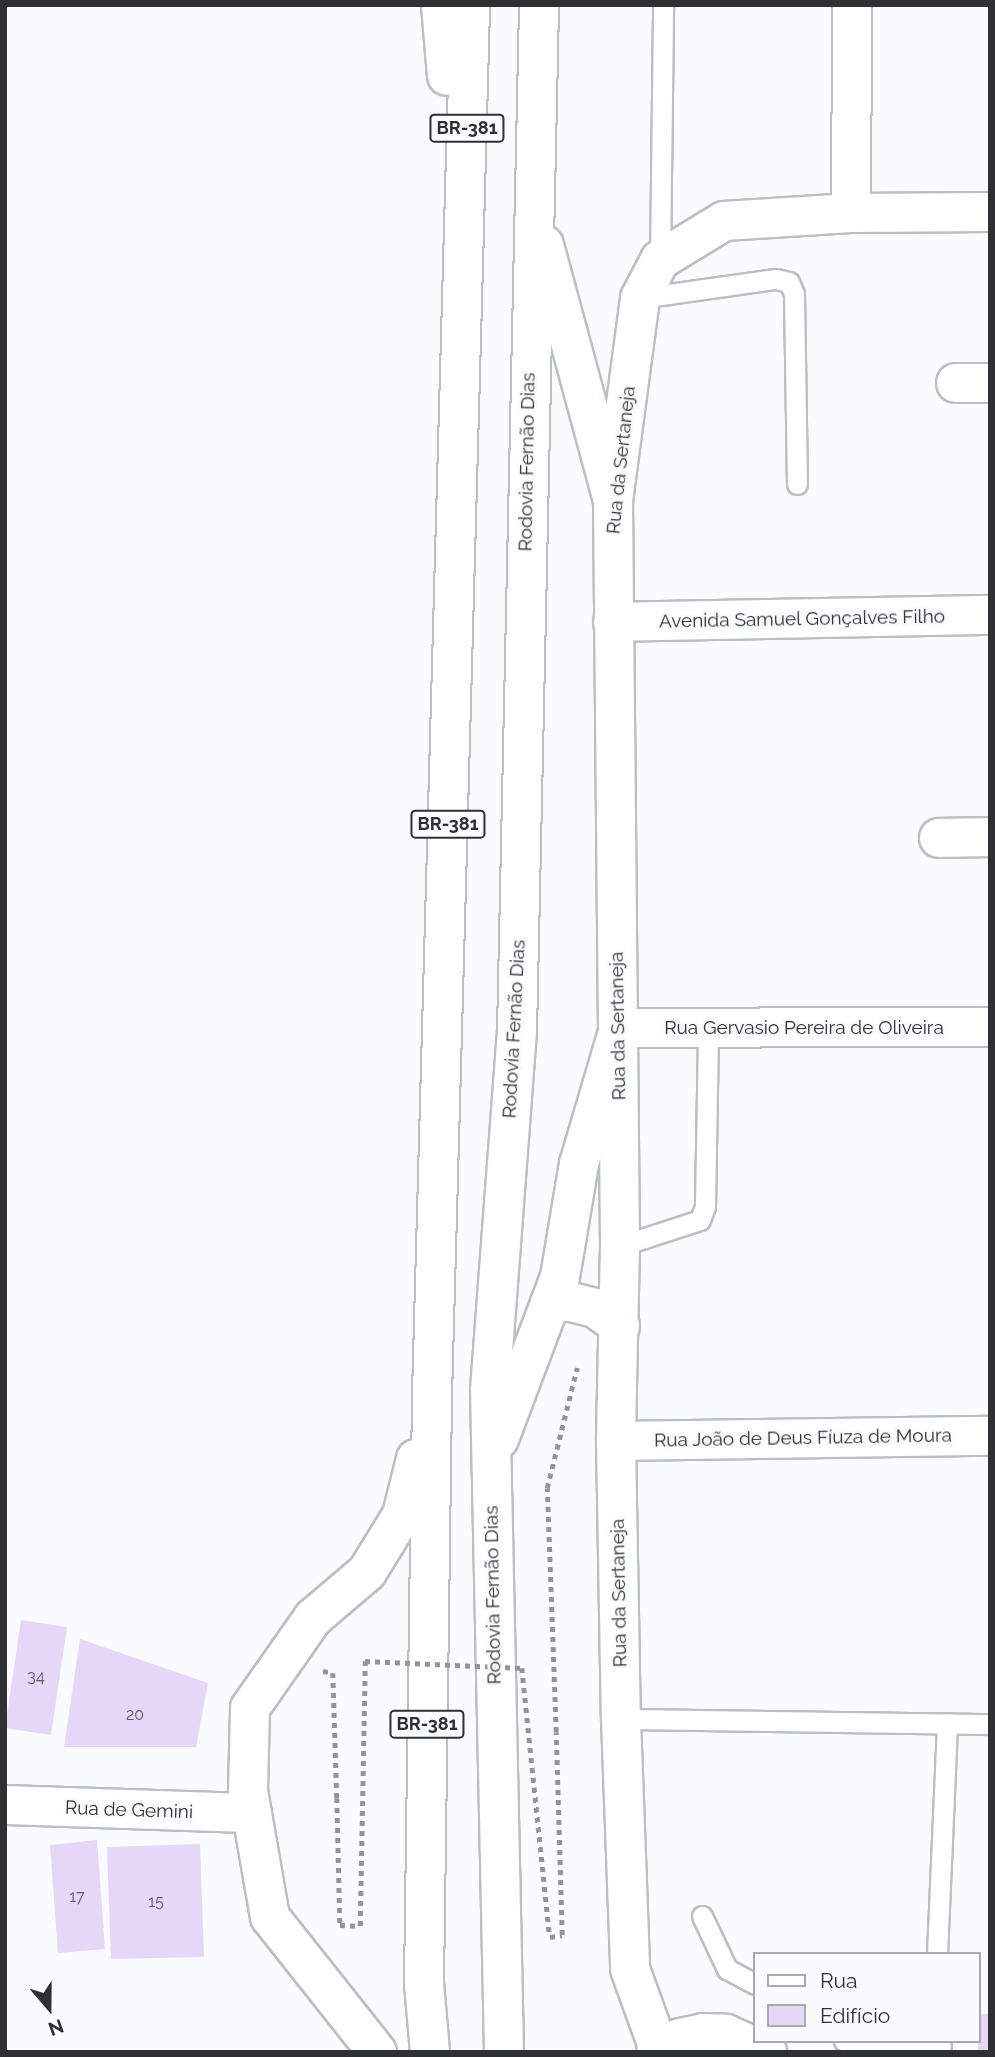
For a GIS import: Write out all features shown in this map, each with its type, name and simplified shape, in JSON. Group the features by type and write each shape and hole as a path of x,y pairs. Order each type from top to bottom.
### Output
{"main road":[{"path":"441,5 464,252"},
{"name":"BR-381","path":"430,2052 424,1984 432,1395 470,5"},
{"name":"Rodovia Fernão Dias","path":"504,2052 489,1464 490,1390 517,1031 532,202 539,5"},
{"path":"851,213 852,5"},
{"path":"532,202 613,501"},
{"path":"660,260 724,221 851,213 990,212"},
{"name":"Rua da Sertaneja","path":"657,2050 630,1969 621,1719 616,1441 620,1246 613,501 640,298 660,260"},
{"name":"Avenida Samuel Gonçalves Filho","path":"613,622 990,615"},
{"path":"939,838 990,837"},
{"name":"Rua Gervasio Pereira de Oliveira","path":"618,1028 990,1027"},
{"path":"489,1464 560,1277 579,1164 618,1028"},
{"path":"550,1303 571,1301 595,1308 620,1337"},
{"path":"377,2052 270,1917 252,1813 250,1708 313,1618 367,1572 402,1515 432,1395"},
{"name":"Rua João de Deus Fíuza de Moura","path":"616,1441 990,1436"},
{"name":"Rua de Gemini","path":"5,1805 252,1813"},
{"path":"657,2050 680,2038 715,2034 749,2041 767,2052"}],"lane":[{"name":"Rua da Sertaneja","path":"660,260 663,5"},
{"path":"640,298 776,279 789,282 794,294 797,484"},
{"path":"620,1246 700,1220 705,1206 708,1028"},
{"path":"621,1719 990,1724"},
{"path":"937,1952 947,1723"},
{"path":"702,1916 727,1969 754,1983"},
{"path":"883,2043 941,2046"}],"path":[{"path":"280,1664 333,1673 340,1925 359,1926 365,1661 523,1668 550,1937 562,1935 547,1488 584,1341 620,1337"}],"building":[{"path":"21,1620 67,1627 51,1735 5,1728"},
{"path":"80,1639 208,1683 196,1747 64,1747"},
{"path":"97,1840 105,1949 58,1953 50,1845"},
{"path":"200,1844 204,1957 111,1959 107,1847"},
{"path":"981,2014 990,2014 990,2052 978,2052 978,2043 981,2043"}]}
